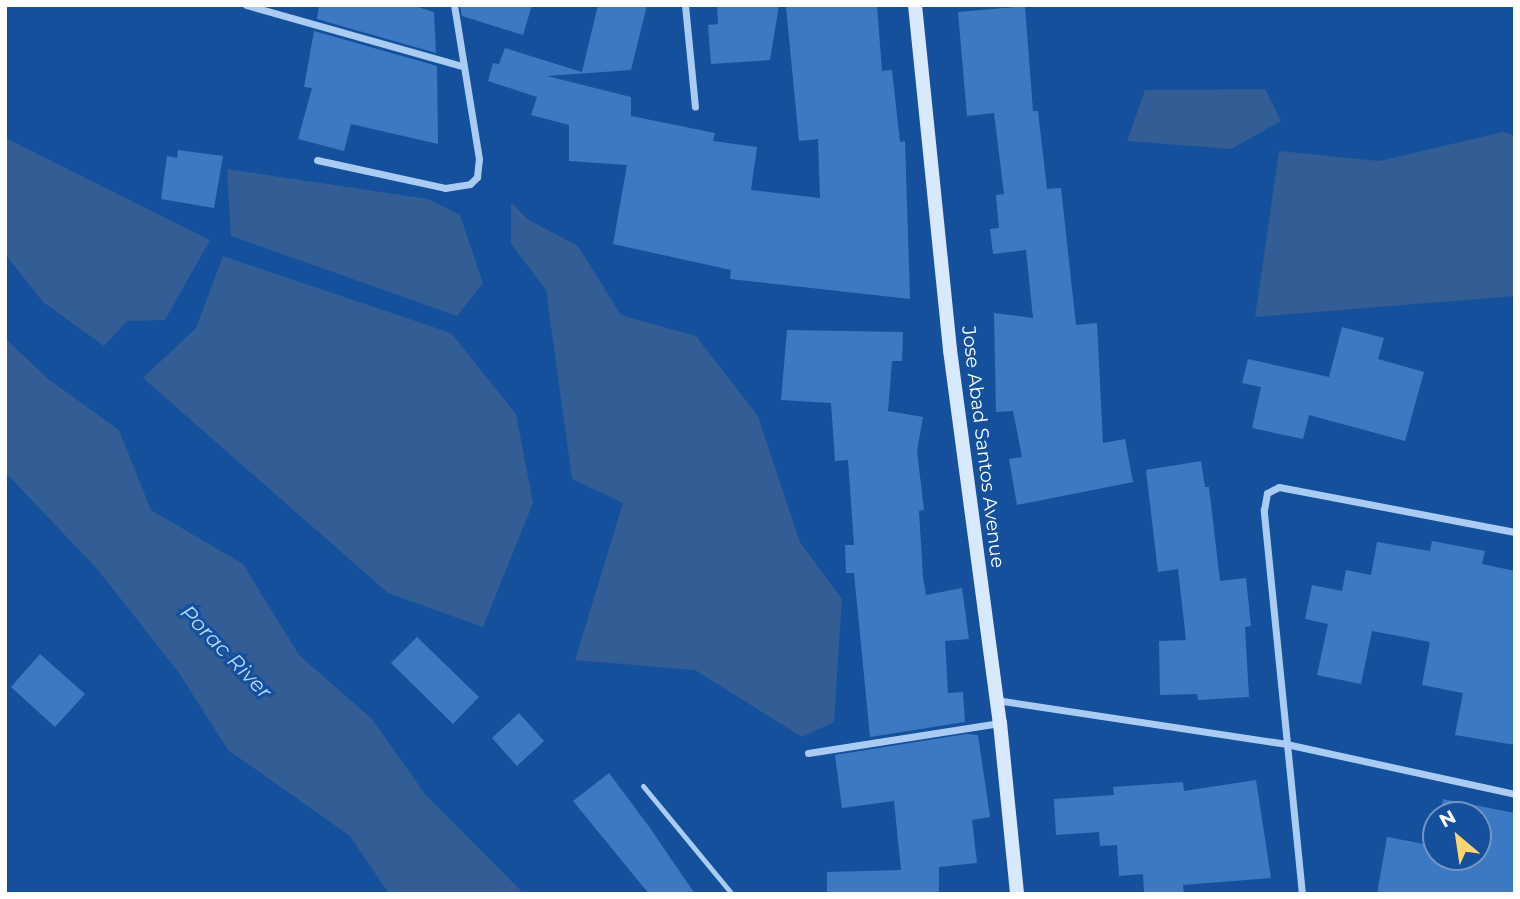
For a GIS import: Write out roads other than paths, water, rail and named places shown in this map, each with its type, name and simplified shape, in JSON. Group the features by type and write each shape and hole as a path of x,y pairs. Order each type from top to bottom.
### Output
{"main road":[{"name":"Jose Abad Santos Avenue","path":"915,5 950,350 1000,723 1017,894"}],"street":[{"path":"246,5 461,66"},
{"path":"317,160 445,188 470,184 480,170 461,66 454,5"},
{"path":"685,5 695,107"},
{"path":"1302,894 1264,510 1267,493 1279,487 1515,532"},
{"path":"996,699 1286,744 1515,794"},
{"path":"808,753 1000,723"}],"lane":[{"path":"643,786 732,894"}],"water":[{"path":"1265,89 1281,121 1231,149 1127,141 1145,90"},
{"path":"1503,132 1515,136 1515,296 1255,317 1279,151 1379,161"},
{"path":"5,138 210,240 165,320 127,321 104,346 43,302 5,254"},
{"path":"227,169 428,199 460,215 483,283 457,316 231,236"},
{"path":"511,202 527,219 578,246 621,315 696,336 758,416 800,542 842,599 834,722 802,737 695,670 575,660 623,503 572,479 546,290 511,244"},
{"path":"223,256 451,333 516,414 533,503 483,627 388,593 143,378 196,328"},
{"name":"Porac River","path":"5,338 47,378 119,430 151,510 243,564 299,655 372,719 425,794 524,894 389,894 350,836 228,750 179,673 98,570 5,472"}]}
